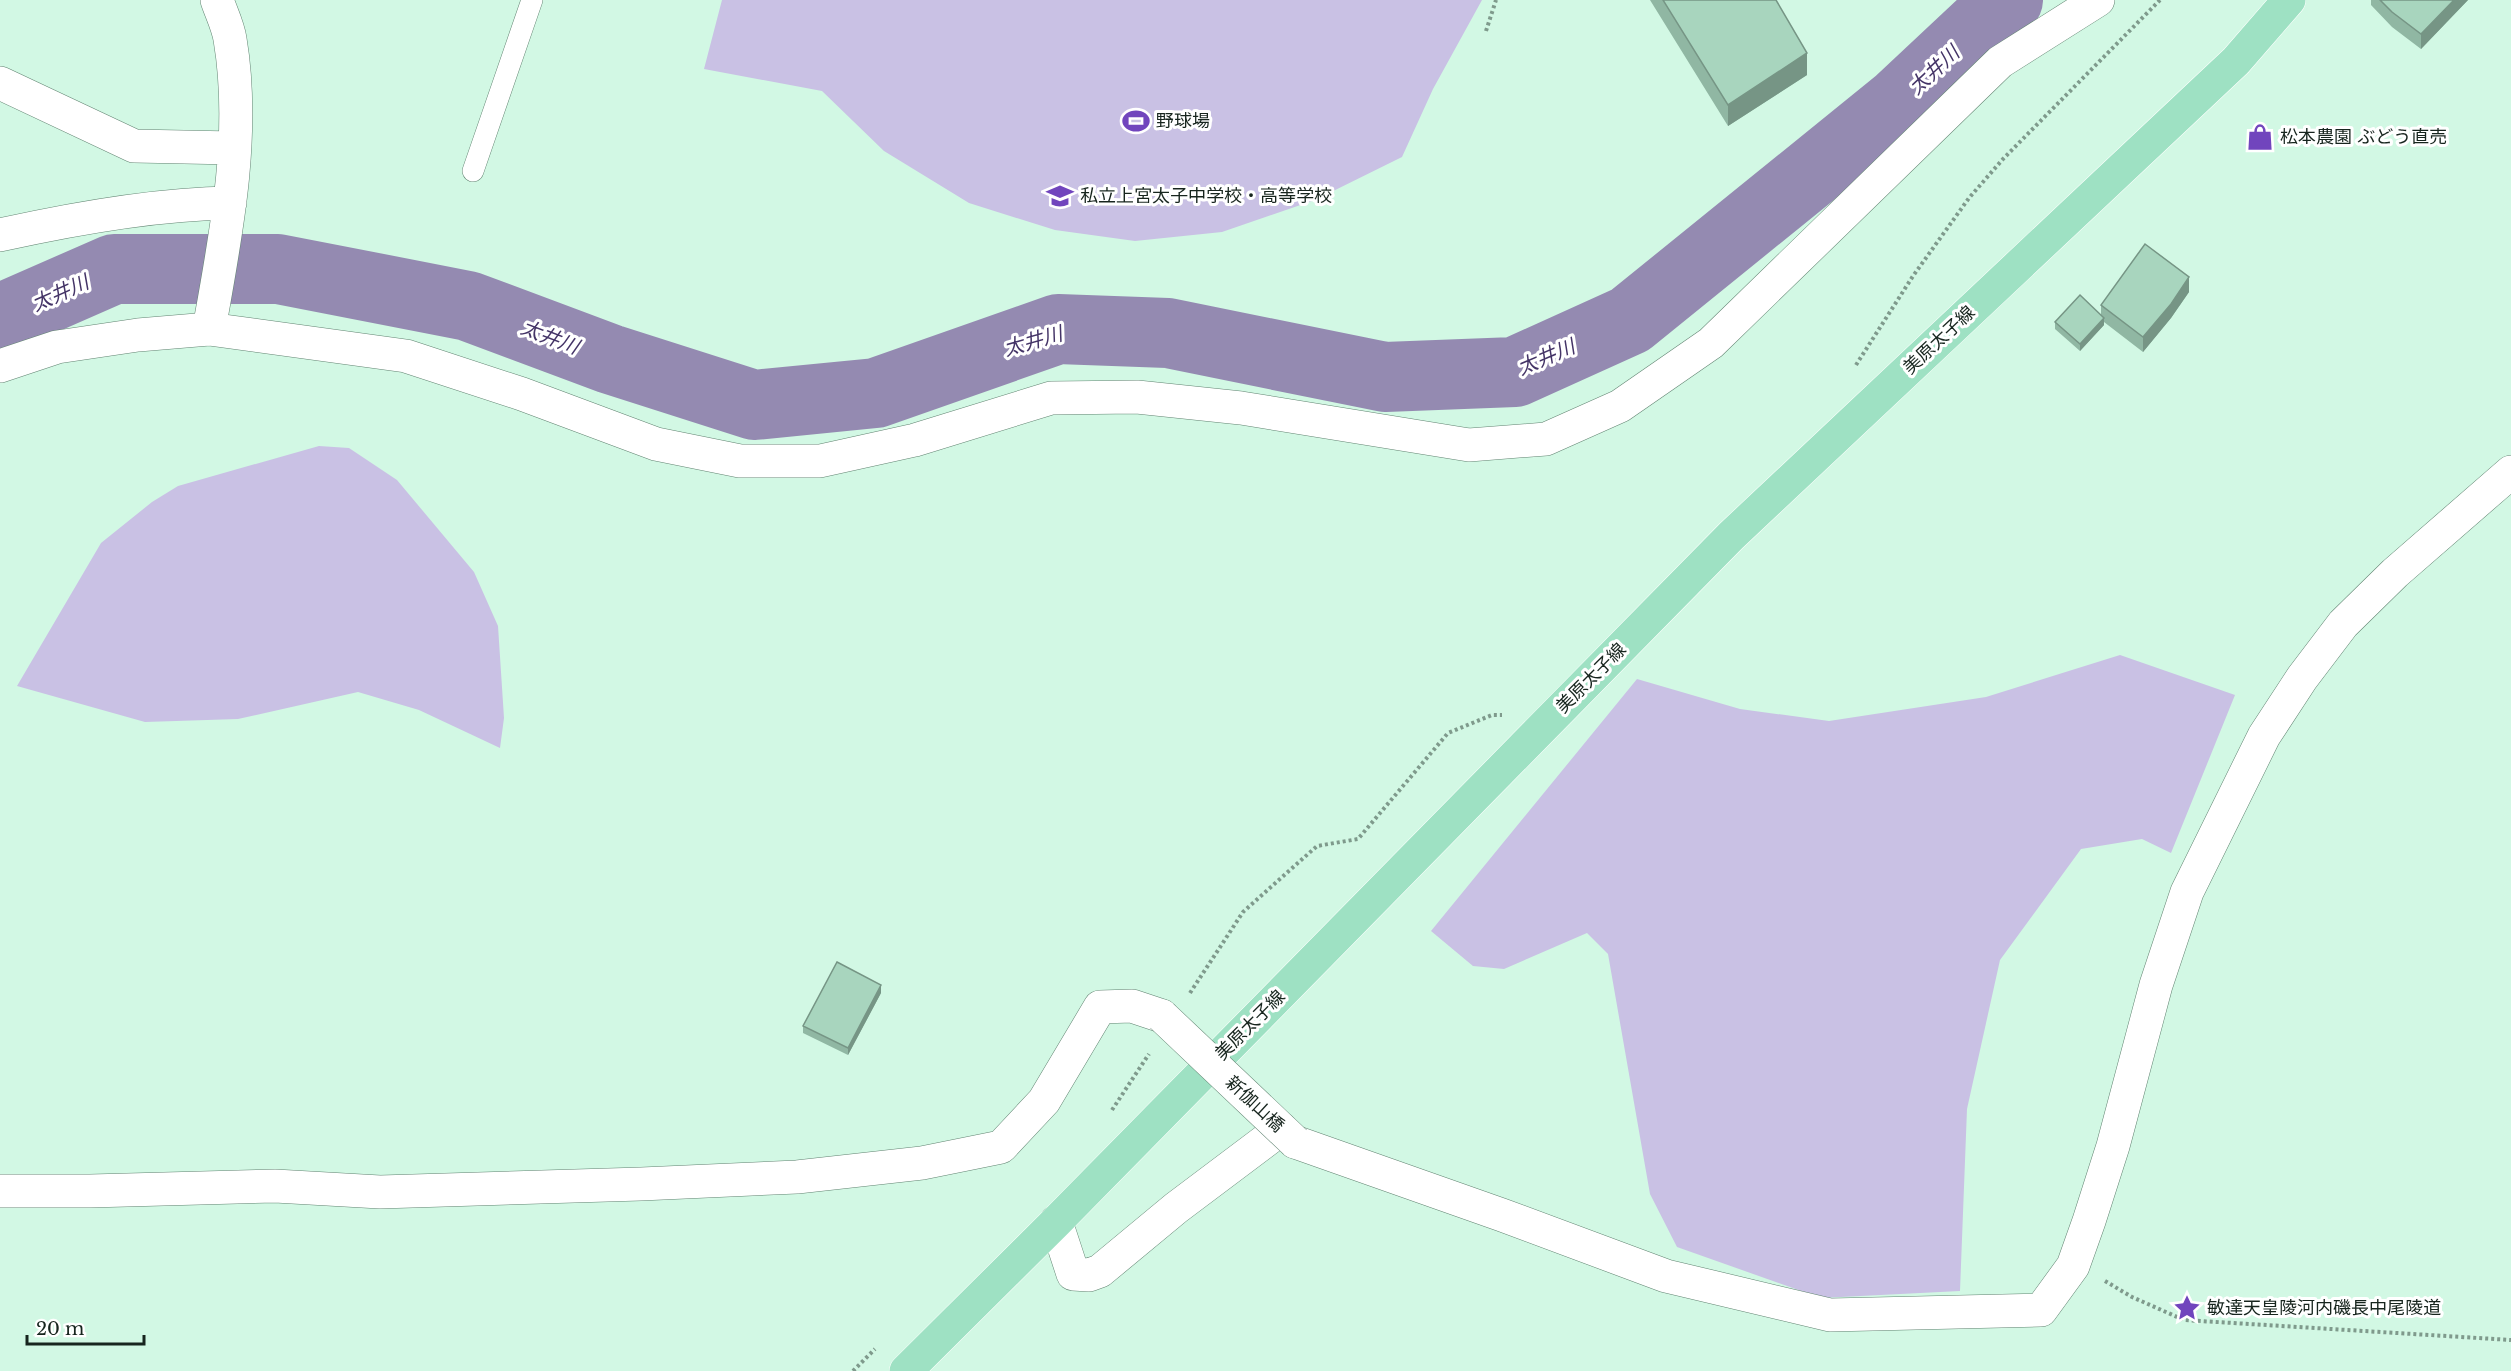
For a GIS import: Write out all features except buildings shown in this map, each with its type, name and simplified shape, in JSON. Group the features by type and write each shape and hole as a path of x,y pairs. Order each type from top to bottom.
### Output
{"main road":[{"name":"美原太子線","path":"906,1371 1056,1222 1731,536 2236,61 2289,0"}],"street":[{"path":"210,320 230,207 236,119 230,38 217,0"},
{"path":"0,366 57,347 138,335 210,320 406,356 522,394 656,444 740,461 820,461 915,440 1051,398 1137,397 1241,408 1468,445 1546,439 1620,406 1711,343 2000,62 2098,0"},
{"path":"0,83 134,146 234,148"},
{"path":"0,235 106,216 209,203 230,207"},
{"path":"1056,1222 1073,1274 1089,1275 1100,1271 1176,1208 1288,1136 1666,1275 1830,1315 2041,1310 2073,1266 2113,1146 2156,985 2187,892 2264,736 2302,678 2343,624 2395,573 2511,472"},
{"name":"新伽山橋","path":"0,1191 275,1186 380,1191 641,1184 797,1177 922,1163 1001,1147 1044,1101 1100,1007 1132,1006 1162,1016 1288,1136"}],"lane":[{"path":"473,171 532,0"}],"path":[{"path":"1486,31 1496,0"},
{"path":"1850,373 1913,276 1970,198 2003,159 2160,0"},
{"path":"2073,1266 2102,1279 2132,1297 2184,1320 2511,1340"}],"shaded area":[{"name":"野球場","path":"722,0 1482,0 1433,89 1402,157 1315,200 1222,232 1135,241 1055,230 969,203 884,151 822,91 704,69"},
{"path":"319,446 349,448 397,480 474,572 498,626 504,718 500,748 419,710 358,692 238,719 145,722 17,686 101,543 152,502 178,486"},
{"path":"2120,655 2235,695 2171,853 2142,839 2081,849 2000,960 1967,1109 1960,1291 1821,1298 1677,1247 1650,1194 1608,954 1587,933 1504,969 1473,966 1431,931 1637,679 1740,709 1829,721 1986,697"}],"waterway":[{"name":"太井川","path":"0,319 114,269 278,269 468,306 610,359 754,405 876,393 1058,329 1168,333 1385,377 1515,372 1630,320 1898,103 2008,0"}],"place":[{"name":"野球場","path":"1136,121"},
{"name":"松本農園 ぶどう直売","path":"2260,137"},
{"name":"私立上宮太子中学校・高等学校","path":"1060,196"},
{"name":"敏達天皇陵河内磯長中尾陵道","path":"2187,1308"}]}
